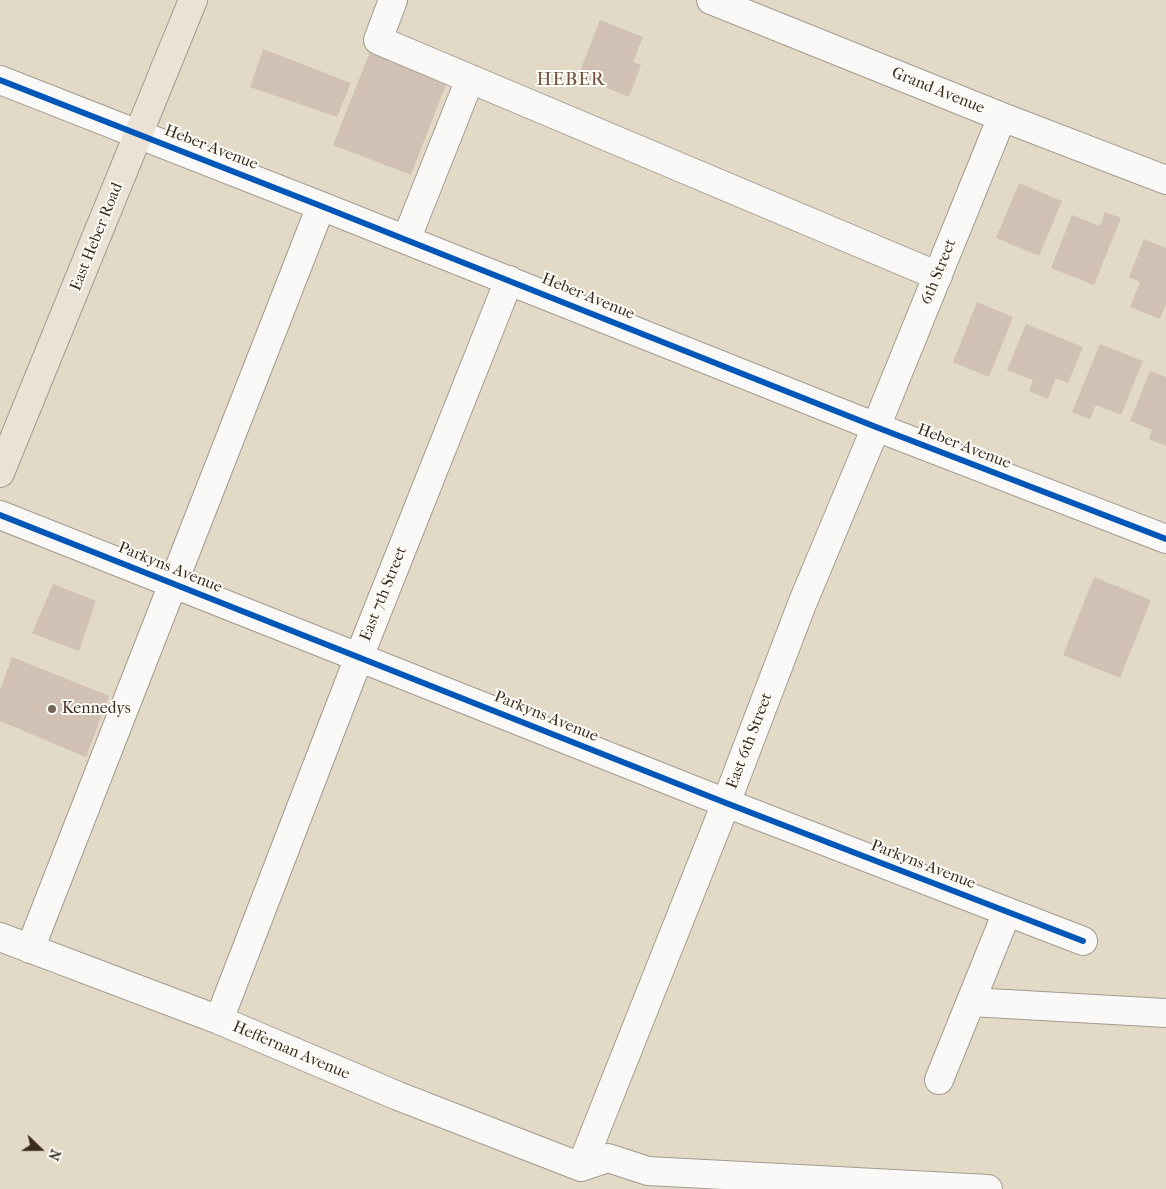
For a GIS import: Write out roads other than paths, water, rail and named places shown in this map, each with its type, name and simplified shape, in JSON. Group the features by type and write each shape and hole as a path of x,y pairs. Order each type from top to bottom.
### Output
{"main road":[{"name":"East Heber Road","path":"0,473 193,0"}],"street":[{"path":"393,0 378,40 938,276"},
{"name":"Grand Avenue","path":"711,0 1002,117 1166,180"},
{"path":"406,240 470,79"},
{"name":"Heber Avenue","path":"0,80 509,280 876,427 1166,539"},
{"name":"6th Street","path":"876,427 1002,117"},
{"path":"30,950 322,206"},
{"name":"East 7th Street","path":"219,1020 359,657 509,280"},
{"name":"East 6th Street","path":"581,1167 726,803 802,604 876,427"},
{"name":"Parkyns Avenue","path":"0,515 726,803 1083,941"},
{"path":"939,1080 1007,912"},
{"name":"Heffernan Avenue","path":"0,937 30,950 219,1020 398,1096 581,1167"},
{"path":"971,1002 1166,1013"},
{"path":"581,1167 608,1158 648,1171 988,1189"}],"place":[{"name":"Kennedys","path":"52,709"}],"district":[{"name":"HEBER","path":"571,80"}]}
